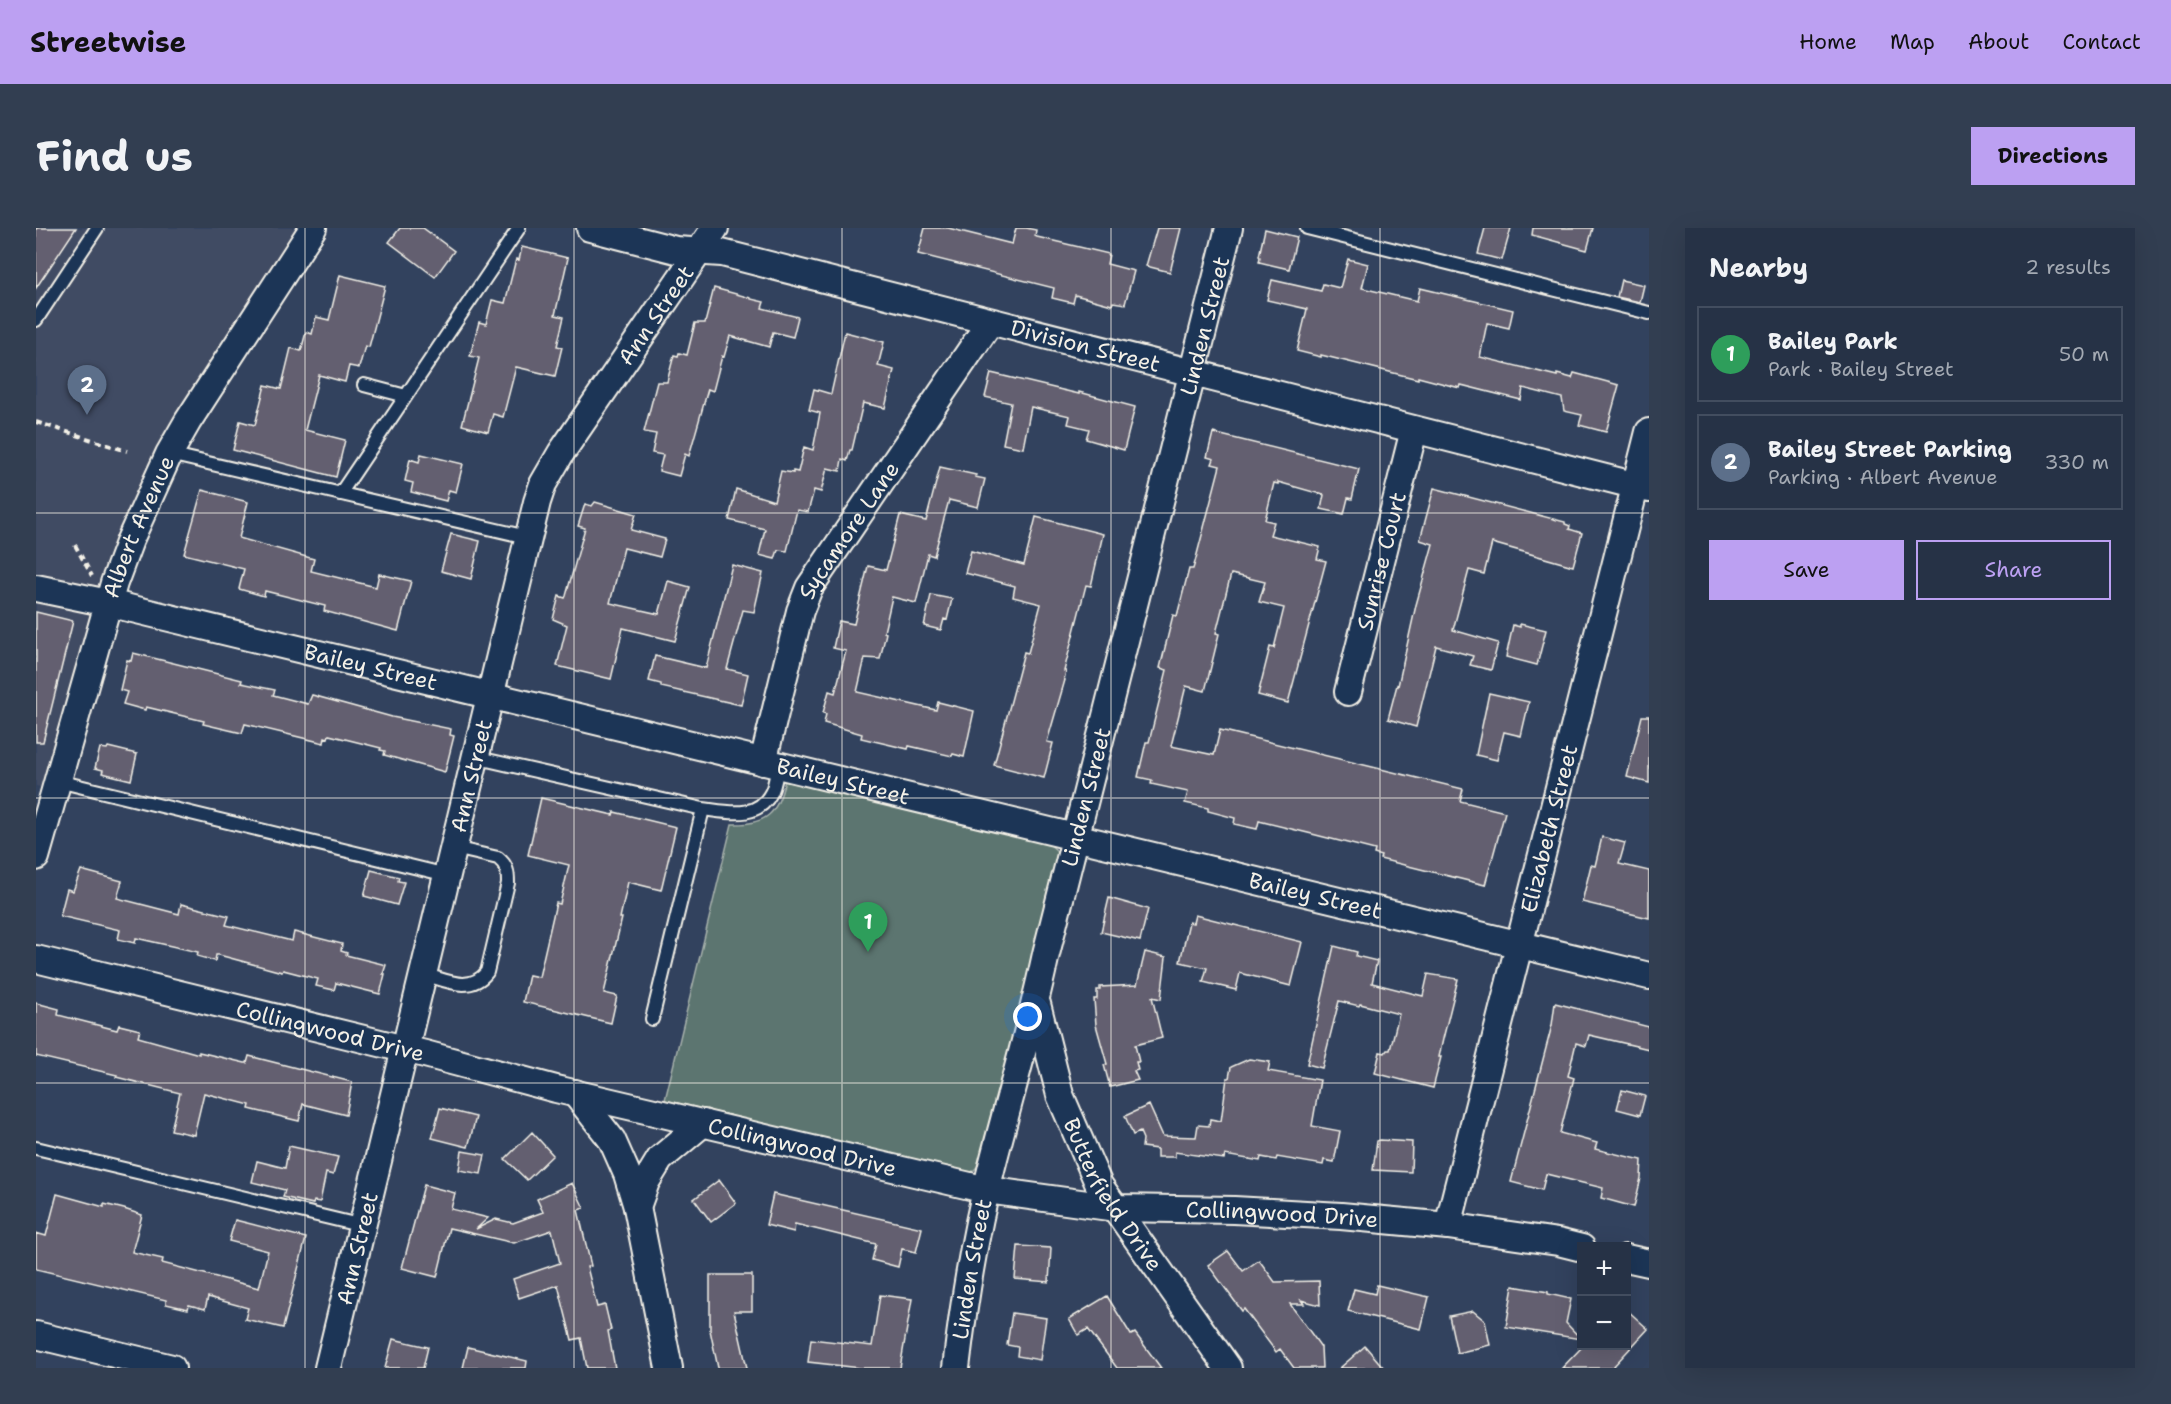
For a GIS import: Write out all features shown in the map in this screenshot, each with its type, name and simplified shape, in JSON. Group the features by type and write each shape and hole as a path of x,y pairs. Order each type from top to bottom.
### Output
{"street":[{"name":"Albert Avenue","path":"36,857 42,815 58,781 108,603 129,540 169,454 202,397 313,228"},
{"name":"Division Street","path":"590,228 676,250 722,254 1642,487"},
{"name":"Ann Street","path":"328,1368 527,537 543,484 561,453 716,228"},
{"name":"Linden Street","path":"956,1368 971,1264 987,1190 1229,228"},
{"name":"Sycamore Lane","path":"770,764 800,611 809,588 990,322"},
{"name":"Sunrise Court","path":"1348,692 1414,429"},
{"name":"Elizabeth Street","path":"1448,1226 1642,487 1649,432"},
{"name":"Bailey Street","path":"36,588 108,603 1649,976"},
{"name":"Collingwood Drive","path":"36,959 575,1093 987,1190 1116,1208 1256,1211 1448,1226 1577,1247"},
{"name":"Butterfield Drive","path":"1036,1001 1060,1095 1099,1185 1228,1368"},
{"path":"575,1093 612,1140 627,1174 637,1207 669,1368"},
{"path":"637,1207 646,1182 660,1159 703,1123"},
{"path":"1631,1259 1649,1263"},
{"path":"36,1335 172,1368"}],"lane":[{"path":"36,320 96,228"},
{"path":"340,494 519,228"},
{"path":"1307,228 1649,313"},
{"path":"364,385 406,396"},
{"path":"169,454 527,537"},
{"path":"474,757 703,809 741,813 758,809 772,793 770,764"},
{"path":"58,781 447,875"},
{"path":"652,1019 703,809"},
{"path":"423,974 471,984 480,981 487,972 508,883 508,872 504,862 498,858 454,848"},
{"path":"36,1148 363,1226"}],"path":[{"path":"36,422 127,451"},
{"path":"75,545 92,577"}],"shaded area":[{"path":"36,228 310,228 167,454 53,790 36,786"}],"green space":[{"path":"785,780 1049,844 1056,850 1058,860 981,1163 972,1172 964,1172 665,1100 732,824 754,822 769,815 779,801"}],"building":[{"path":"36,228 76,228 36,288"},
{"path":"400,228 423,228 454,251 435,277 389,242"},
{"path":"925,228 948,228 1012,244 1016,228 1026,228 1036,230 1035,236 1037,237 1109,254 1107,264 1134,271 1125,304 1113,302 1112,305 1075,295 1073,303 1052,298 1054,288 918,254"},
{"path":"1157,228 1181,228 1170,272 1146,266"},
{"path":"1485,228 1511,228 1502,260 1478,254"},
{"path":"1533,228 1593,228 1587,250 1532,235"},
{"path":"1265,229 1297,237 1289,269 1259,262"},
{"path":"522,247 568,258 555,315 564,317 557,346 562,347 555,376 516,367 503,417 493,414 488,432 462,425 479,358 470,356 479,322 486,324 492,300 505,303 516,259 519,260"},
{"path":"1348,259 1368,264 1362,288 1417,301 1420,288 1513,310 1509,328 1487,323 1480,357 1557,376 1557,374 1572,378 1574,373 1619,385 1606,432 1579,425 1582,415 1564,411 1562,398 1523,388 1521,400 1461,385 1460,388 1297,351 1307,309 1267,300 1272,280 1321,291 1323,284 1340,288"},
{"path":"340,275 385,286 369,347 365,346 359,368 349,366 345,382 319,375 305,430 345,440 336,477 233,450 240,421 255,425 265,385 281,389 291,348 301,351 306,332 312,334 316,317 329,320"},
{"path":"1621,280 1644,285 1640,302 1617,297"},
{"path":"714,288 764,302 762,308 798,317 793,337 773,332 769,347 730,336 713,391 708,389 689,456 685,454 679,476 659,471 663,455 652,453 656,434 644,432 657,382 667,382 674,355 678,356 679,353 687,355 695,323 705,323"},
{"path":"845,332 884,342 878,366 894,370 885,408 863,403 852,450 850,450 847,461 842,459 840,471 827,468 821,492 814,490 808,512 797,510 787,551 778,550 775,559 759,555 765,529 729,520 736,489 774,501 781,471 798,472 804,447 813,450 820,413 809,410 814,389 831,394"},
{"path":"991,373 1135,407 1124,450 1086,439 1089,429 1068,424 1070,416 1031,407 1023,448 1003,444 1011,403 985,397"},
{"path":"1213,433 1359,469 1352,499 1348,498 1344,514 1321,509 1324,495 1278,482 1278,484 1274,483 1265,520 1274,522 1270,535 1320,547 1317,559 1326,561 1288,703 1258,695 1270,647 1274,648 1284,608 1259,602 1265,582 1231,574 1216,633 1219,634 1205,691 1186,686 1171,746 1214,755 1220,730 1463,789 1460,801 1505,812 1485,885 1380,859 1381,856 1374,854 1375,850 1259,821 1257,829 1234,824 1235,818 1208,811 1208,808 1185,803 1188,792 1151,784 1152,780 1138,777 1167,670 1160,668 1173,615 1177,616 1189,569 1193,569 1220,466 1212,464 1214,459 1207,457"},
{"path":"421,454 463,464 456,492 449,490 446,501 411,492 413,483 405,481 410,459 419,462"},
{"path":"940,467 985,479 978,507 949,500 934,556 928,554 916,603 892,597 880,659 865,658 857,692 936,710 938,702 974,711 964,757 909,746 908,749 861,738 862,734 824,723 826,714 823,713 829,691 835,693 846,651 833,648 839,621 854,624 868,566 886,570 900,515 926,521"},
{"path":"1434,488 1565,522 1570,526 1569,529 1582,533 1573,566 1492,543 1484,574 1469,570 1453,630 1498,643 1491,670 1470,665 1473,656 1436,646 1416,727 1388,719 1433,544 1420,540"},
{"path":"202,490 248,502 239,538 314,559 311,571 376,587 379,574 411,581 398,631 324,611 325,606 265,591 264,596 239,589 244,569 184,554"},
{"path":"595,502 636,514 631,530 665,539 660,557 624,548 610,603 659,614 668,581 690,587 675,641 623,628 611,679 557,666 567,625 553,619 559,596 565,598 566,596 585,528 578,526 585,504 592,506"},
{"path":"1036,517 1103,534 1091,586 1086,585 1064,671 1066,671 1065,680 1047,742 1053,743 1044,778 994,765 1024,652 1028,653 1041,604 1013,597 1015,586 965,573 971,551 1024,565"},
{"path":"451,534 480,541 471,579 441,571"},
{"path":"732,565 763,573 754,612 743,610 727,669 748,674 741,705 661,687 661,684 649,681 655,656 706,668"},
{"path":"931,595 952,599 947,620 944,619 941,630 924,626"},
{"path":"36,612 73,621 43,742 36,742"},
{"path":"1520,624 1546,630 1537,665 1506,657 1513,625 1520,627"},
{"path":"133,653 242,680 241,683 275,690 273,695 308,704 312,695 392,717 451,729 450,735 454,736 445,772 384,755 385,751 380,750 381,748 329,735 328,738 325,737 324,743 245,724 242,733 203,724 204,721 123,704 127,692 120,690 127,660 131,661"},
{"path":"1489,693 1529,702 1521,736 1504,732 1497,760 1476,755"},
{"path":"1642,716 1649,716 1649,783 1627,777"},
{"path":"108,747 137,754 131,780 102,773 103,770 95,768 100,748 107,749"},
{"path":"541,798 676,827 661,890 628,882 604,993 617,996 611,1023 523,1002 529,975 539,977 556,903 560,904 569,865 528,855"},
{"path":"1602,837 1625,843 1619,864 1649,871 1649,918 1582,902 1591,865 1595,866"},
{"path":"81,870 122,881 117,898 179,914 181,904 229,916 226,925 292,941 294,932 342,944 341,951 347,953 346,955 386,965 380,994 336,983 334,990 316,986 318,979 283,970 282,972 219,955 216,955 215,961 197,956 198,952 136,938 135,943 118,939 120,930 60,916 67,889 73,891"},
{"path":"371,870 399,877 398,881 404,882 397,905 364,896"},
{"path":"1109,898 1148,909 1140,941 1101,932"},
{"path":"1195,915 1302,942 1291,986 1240,973 1236,990 1203,982 1207,968 1180,962 1189,922 1193,923"},
{"path":"1334,946 1357,952 1356,956 1377,961 1372,983 1423,996 1428,974 1458,979 1433,1088 1375,1073 1380,1052 1385,1053 1390,1050 1399,1014 1360,1004 1359,1006 1339,1001 1322,1068 1307,1064"},
{"path":"1145,952 1166,957 1161,999 1152,997 1162,1038 1135,1045 1139,1062 1136,1062 1138,1070 1134,1071 1138,1080 1110,1087 1104,1065 1107,1064 1096,1025 1094,999 1097,999 1097,990 1100,990 1100,987 1137,985"},
{"path":"36,1003 59,1009 58,1015 117,1030 119,1025 140,1030 138,1037 199,1054 199,1052 245,1063 249,1056 352,1082 346,1115 303,1104 299,1121 249,1109 250,1105 204,1093 194,1135 171,1130 180,1093 36,1056"},
{"path":"1555,1003 1649,1027 1649,1049 1589,1035 1586,1046 1576,1043 1568,1076 1574,1078 1560,1133 1597,1143 1595,1149 1642,1160 1641,1178 1634,1207 1601,1198 1603,1188 1546,1174 1542,1190 1511,1182 1552,1025"},
{"path":"1249,1059 1270,1062 1268,1071 1320,1080 1312,1126 1340,1131 1334,1162 1324,1160 1323,1165 1277,1157 1276,1160 1261,1157 1260,1161 1225,1155 1224,1159 1175,1152 1175,1157 1157,1157 1157,1149 1142,1147 1143,1139 1140,1132 1133,1135 1125,1116 1149,1105 1163,1136 1196,1137 1198,1125 1209,1126 1210,1119 1221,1121 1227,1078 1229,1078 1231,1067"},
{"path":"1622,1090 1645,1096 1640,1115 1617,1109"},
{"path":"440,1108 476,1117 468,1147 432,1138"},
{"path":"532,1132 553,1155 527,1180 505,1159"},
{"path":"1377,1141 1412,1142 1411,1172 1373,1170"},
{"path":"289,1146 338,1157 333,1175 326,1173 320,1202 314,1201 313,1204 283,1197 285,1190 252,1182 257,1161 285,1168"},
{"path":"462,1151 485,1155 481,1174 459,1170"},
{"path":"719,1180 736,1203 711,1222 694,1199"},
{"path":"572,1183 584,1208 578,1210 591,1266 587,1267 597,1307 605,1305 611,1330 608,1331 615,1368 587,1368 581,1338 572,1340 558,1285 519,1298 513,1279 560,1263 552,1230 514,1243 449,1228 437,1277 402,1268 424,1185 455,1193 451,1209 488,1218 476,1229 496,1219 513,1223 543,1212 537,1199"},
{"path":"57,1194 142,1215 132,1252 163,1259 162,1263 259,1288 268,1251 229,1241 235,1220 306,1238 283,1328 245,1319 248,1308 208,1297 205,1309 189,1305 188,1309 166,1304 166,1300 36,1269 36,1233 46,1236"},
{"path":"773,1194 922,1228 916,1252 902,1249 898,1267 872,1260 876,1244 795,1224 794,1232 766,1225"},
{"path":"1018,1246 1051,1248 1049,1282 1015,1279"},
{"path":"1228,1251 1243,1271 1259,1260 1275,1282 1319,1281 1320,1305 1301,1300 1304,1304 1290,1304 1321,1347 1322,1368 1294,1368 1280,1349 1276,1352 1244,1309 1242,1311 1208,1265"},
{"path":"710,1275 752,1275 752,1311 734,1311 747,1368 718,1368 710,1330"},
{"path":"1377,1285 1429,1297 1421,1329 1348,1311 1354,1289 1375,1294"},
{"path":"1513,1286 1548,1292 1548,1294 1571,1299 1566,1323 1577,1335 1577,1338 1506,1327"},
{"path":"880,1295 912,1299 900,1368 861,1368 808,1362 811,1339 872,1346"},
{"path":"1107,1296 1131,1335 1135,1333 1161,1368 1117,1368 1088,1329 1078,1335 1069,1319"},
{"path":"1473,1311 1485,1321 1490,1345 1457,1353 1449,1316"},
{"path":"1012,1313 1046,1318 1040,1360 1017,1356 1018,1347 1007,1345"},
{"path":"1631,1314 1648,1329 1631,1347"},
{"path":"393,1339 428,1347 423,1368 385,1368"},
{"path":"1365,1346 1384,1368 1340,1368"},
{"path":"468,1347 527,1361 526,1368 463,1368"},
{"path":"1579,1350 1629,1350 1612,1368 1562,1368"}],"place":[{"name":"Bailey Street Parking","path":"87,415"},
{"name":"Bailey Park","path":"868,952"}]}
